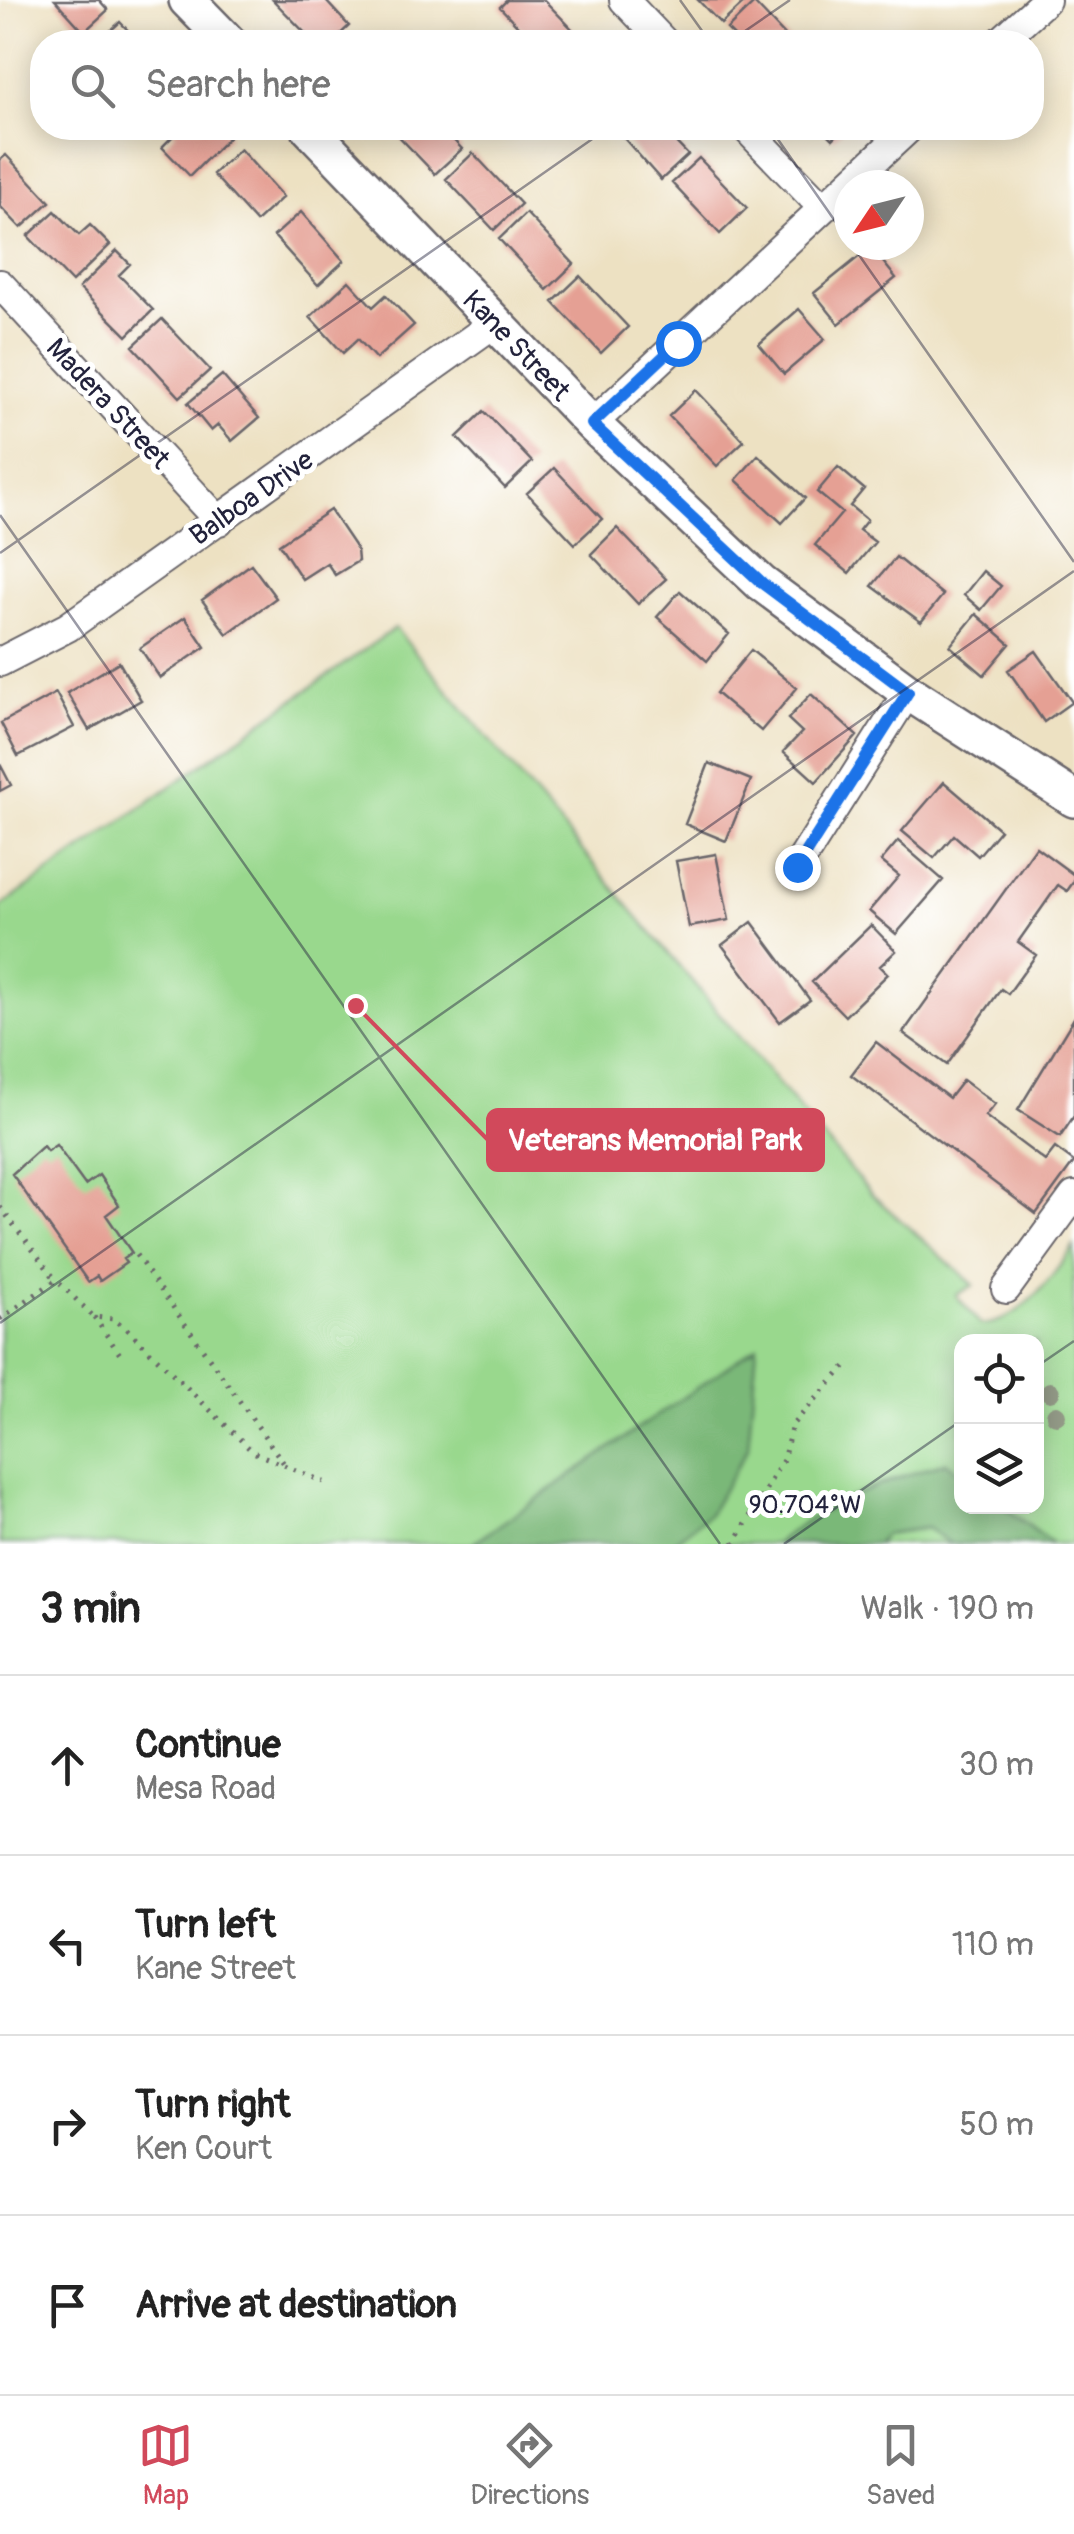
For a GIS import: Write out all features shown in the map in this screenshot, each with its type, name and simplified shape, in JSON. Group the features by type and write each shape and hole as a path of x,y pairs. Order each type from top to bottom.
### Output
{"street":[{"path":"187,0 216,30"},
{"path":"624,0 653,30"},
{"path":"1013,30 1046,0"},
{"name":"Kane Street","path":"321,140 592,424 762,583 908,692 1074,799"},
{"path":"758,140 823,208"},
{"path":"592,424 896,140"},
{"name":"Madera Street","path":"0,284 218,521"},
{"name":"Balboa Drive","path":"0,662 68,626 496,322"},
{"path":"797,867 908,692"},
{"path":"1006,1289 1074,1196"}],"path":[{"path":"0,1207 56,1280 94,1317 124,1360"},
{"path":"136,1255 286,1466"},
{"path":"0,1319 56,1280"},
{"path":"94,1317 121,1324 253,1452 324,1482"},
{"path":"734,1544 783,1460 792,1425 847,1365"}],"green space":[{"path":"395,628 871,1194 974,1285 956,1295 981,1325 1010,1316 1023,1307 1074,1246 1074,1544 1053,1544 1013,1514 1044,1514 1044,1334 954,1334 954,1468 946,1462 827,1544 0,1544 0,907"},
{"path":"757,1346 748,1448 709,1514 671,1544 472,1544"},
{"path":"946,1462 954,1468 954,1514 1013,1514 1053,1544 951,1544 927,1528 885,1534 877,1544 775,1544 834,1505"},
{"path":"928,1528 951,1544 877,1544 884,1534"}],"building":[{"path":"55,0 99,0 108,10 82,30"},
{"path":"273,0 325,0 349,26 345,30 302,30"},
{"path":"507,0 544,0 573,30 522,30 500,7"},
{"path":"698,0 747,0 721,24"},
{"path":"754,3 780,30 728,30"},
{"path":"120,22 128,30 111,30"},
{"path":"169,140 226,140 190,176 162,147"},
{"path":"402,140 453,140 462,149 435,174"},
{"path":"626,140 674,140 688,155 661,180"},
{"path":"240,149 283,197 256,222 213,174"},
{"path":"473,153 521,204 494,230 446,179"},
{"path":"6,155 50,202 21,228 0,206 0,160"},
{"path":"699,158 747,208 720,234 672,183"},
{"path":"55,211 79,235 90,225 110,245 72,282 28,236"},
{"path":"301,212 344,261 318,285 274,236"},
{"path":"526,213 574,264 547,290 499,239"},
{"path":"117,251 130,264 119,275 153,310 127,336 79,288"},
{"path":"855,260 881,260 896,278 839,324 814,293"},
{"path":"580,276 628,327 601,353 553,302"},
{"path":"349,281 373,307 386,295 414,325 376,359 358,339 343,353 310,317"},
{"path":"799,309 825,339 784,374 759,344"},
{"path":"162,319 210,370 180,397 133,346"},
{"path":"222,375 259,418 232,441 218,425 211,431 188,403"},
{"path":"696,390 744,441 717,466 669,416"},
{"path":"484,411 532,462 505,488 457,437"},
{"path":"758,455 805,498 782,523 736,480"},
{"path":"838,467 864,489 850,506 867,520 859,530 875,542 849,573 815,545 842,513 817,492"},
{"path":"554,468 602,519 575,544 527,493"},
{"path":"330,510 357,550 358,561 335,575 327,563 302,579 279,544"},
{"path":"617,528 666,579 638,604 591,554"},
{"path":"896,557 943,595 921,622 872,586"},
{"path":"251,564 276,598 227,634 202,600"},
{"path":"983,571 1001,586 981,610 964,595"},
{"path":"680,591 729,634 707,661 657,617"},
{"path":"976,614 1010,644 984,675 950,646"},
{"path":"185,617 205,647 160,678 140,648"},
{"path":"751,650 797,688 761,731 716,693"},
{"path":"1036,651 1072,702 1044,722 1008,670"},
{"path":"119,662 141,700 89,730 67,693"},
{"path":"56,693 74,727 18,756 1,723"},
{"path":"811,694 857,736 816,782 783,752 802,732 788,719"},
{"path":"709,763 751,780 726,841 685,824"},
{"path":"0,764 11,785 0,791"},
{"path":"944,782 1000,830 978,856 954,835 934,858 902,831"},
{"path":"898,841 943,880 896,934 869,911 899,876 881,861"},
{"path":"1036,847 1074,875 1074,881 1067,891 1058,885 1018,942 1036,955 1008,994 1001,989 947,1065 903,1033"},
{"path":"716,854 729,920 689,927 676,861"},
{"path":"752,922 810,1000 780,1022 722,945"},
{"path":"871,925 896,951 880,966 888,974 845,1016 812,982"},
{"path":"1074,1018 1074,1116 1060,1137 1018,1110"},
{"path":"876,1042 949,1098 963,1080 995,1104 985,1116 1045,1161 1055,1148 1074,1162 1036,1214 851,1075"},
{"path":"56,1145 85,1185 99,1175 119,1205 106,1215 132,1253 123,1259 126,1263 100,1281 97,1276 88,1282 12,1174 43,1146 47,1151"}],"place":[{"name":"Veterans Memorial Park","path":"356,1006"}],"route":[{"path":"678,343 592,424 762,583 908,692 797,867"}]}
